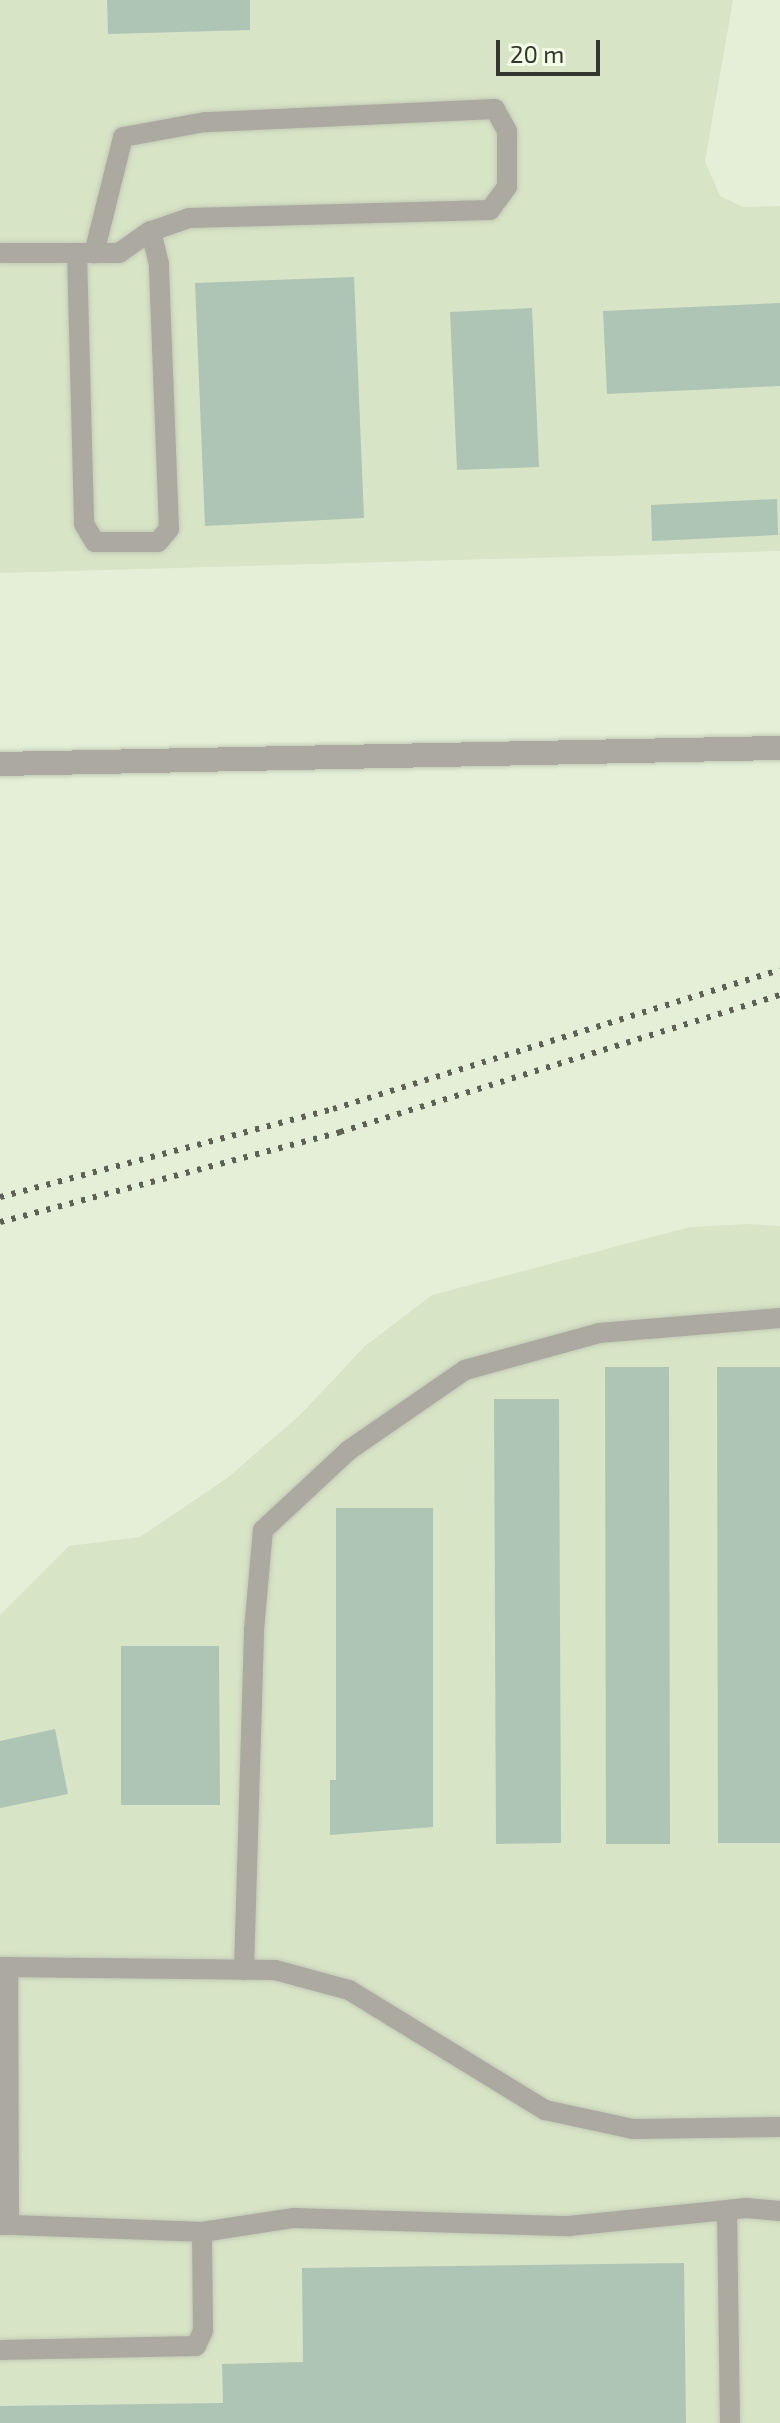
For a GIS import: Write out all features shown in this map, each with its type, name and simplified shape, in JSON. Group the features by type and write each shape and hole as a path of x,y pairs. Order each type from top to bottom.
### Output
{"street":[{"path":"0,764 780,748"}],"lane":[{"path":"0,253 86,253 119,253 151,231 189,218 490,210 507,187 507,131 495,109 205,122 123,137 86,253 84,524 95,542 158,542 169,529 159,264 151,231"},
{"path":"244,1970 254,1630 263,1530 349,1450 465,1370 599,1333 780,1318"},
{"path":"780,2127 633,2129 545,2110 349,1990 275,1970 4,1967 4,2225 202,2232 294,2218 569,2226 727,2210 780,2211"},
{"path":"727,2210 730,2423"},
{"path":"0,2350 196,2346 203,2331 202,2232"}],"shaded area":[{"path":"0,0 733,0 705,161 720,196 743,207 780,206 780,551 0,573"},
{"path":"780,1226 780,2423 0,2423 0,1615 69,1546 140,1537 226,1479 299,1416 365,1346 432,1295 690,1227"}],"building":[{"path":"107,0 250,0 250,30 108,34"},
{"path":"354,277 364,518 205,526 195,283"},
{"path":"780,303 780,386 607,394 603,311"},
{"path":"532,308 539,467 457,470 450,312"},
{"path":"777,499 778,535 652,541 651,505"},
{"path":"605,1367 669,1367 670,1844 606,1844"},
{"path":"717,1367 780,1367 780,1843 718,1843"},
{"path":"494,1399 559,1399 561,1843 496,1844"},
{"path":"336,1508 433,1508 433,1827 330,1835 330,1780 336,1780"},
{"path":"121,1646 219,1646 220,1805 121,1805"},
{"path":"55,1729 68,1794 0,1808 0,1741"},
{"path":"684,2263 686,2423 0,2423 0,2406 223,2403 222,2364 303,2362 302,2268"}],"railway":[{"path":"0,1197 333,1109 780,970"},
{"path":"0,1222 340,1132 780,995"}]}
